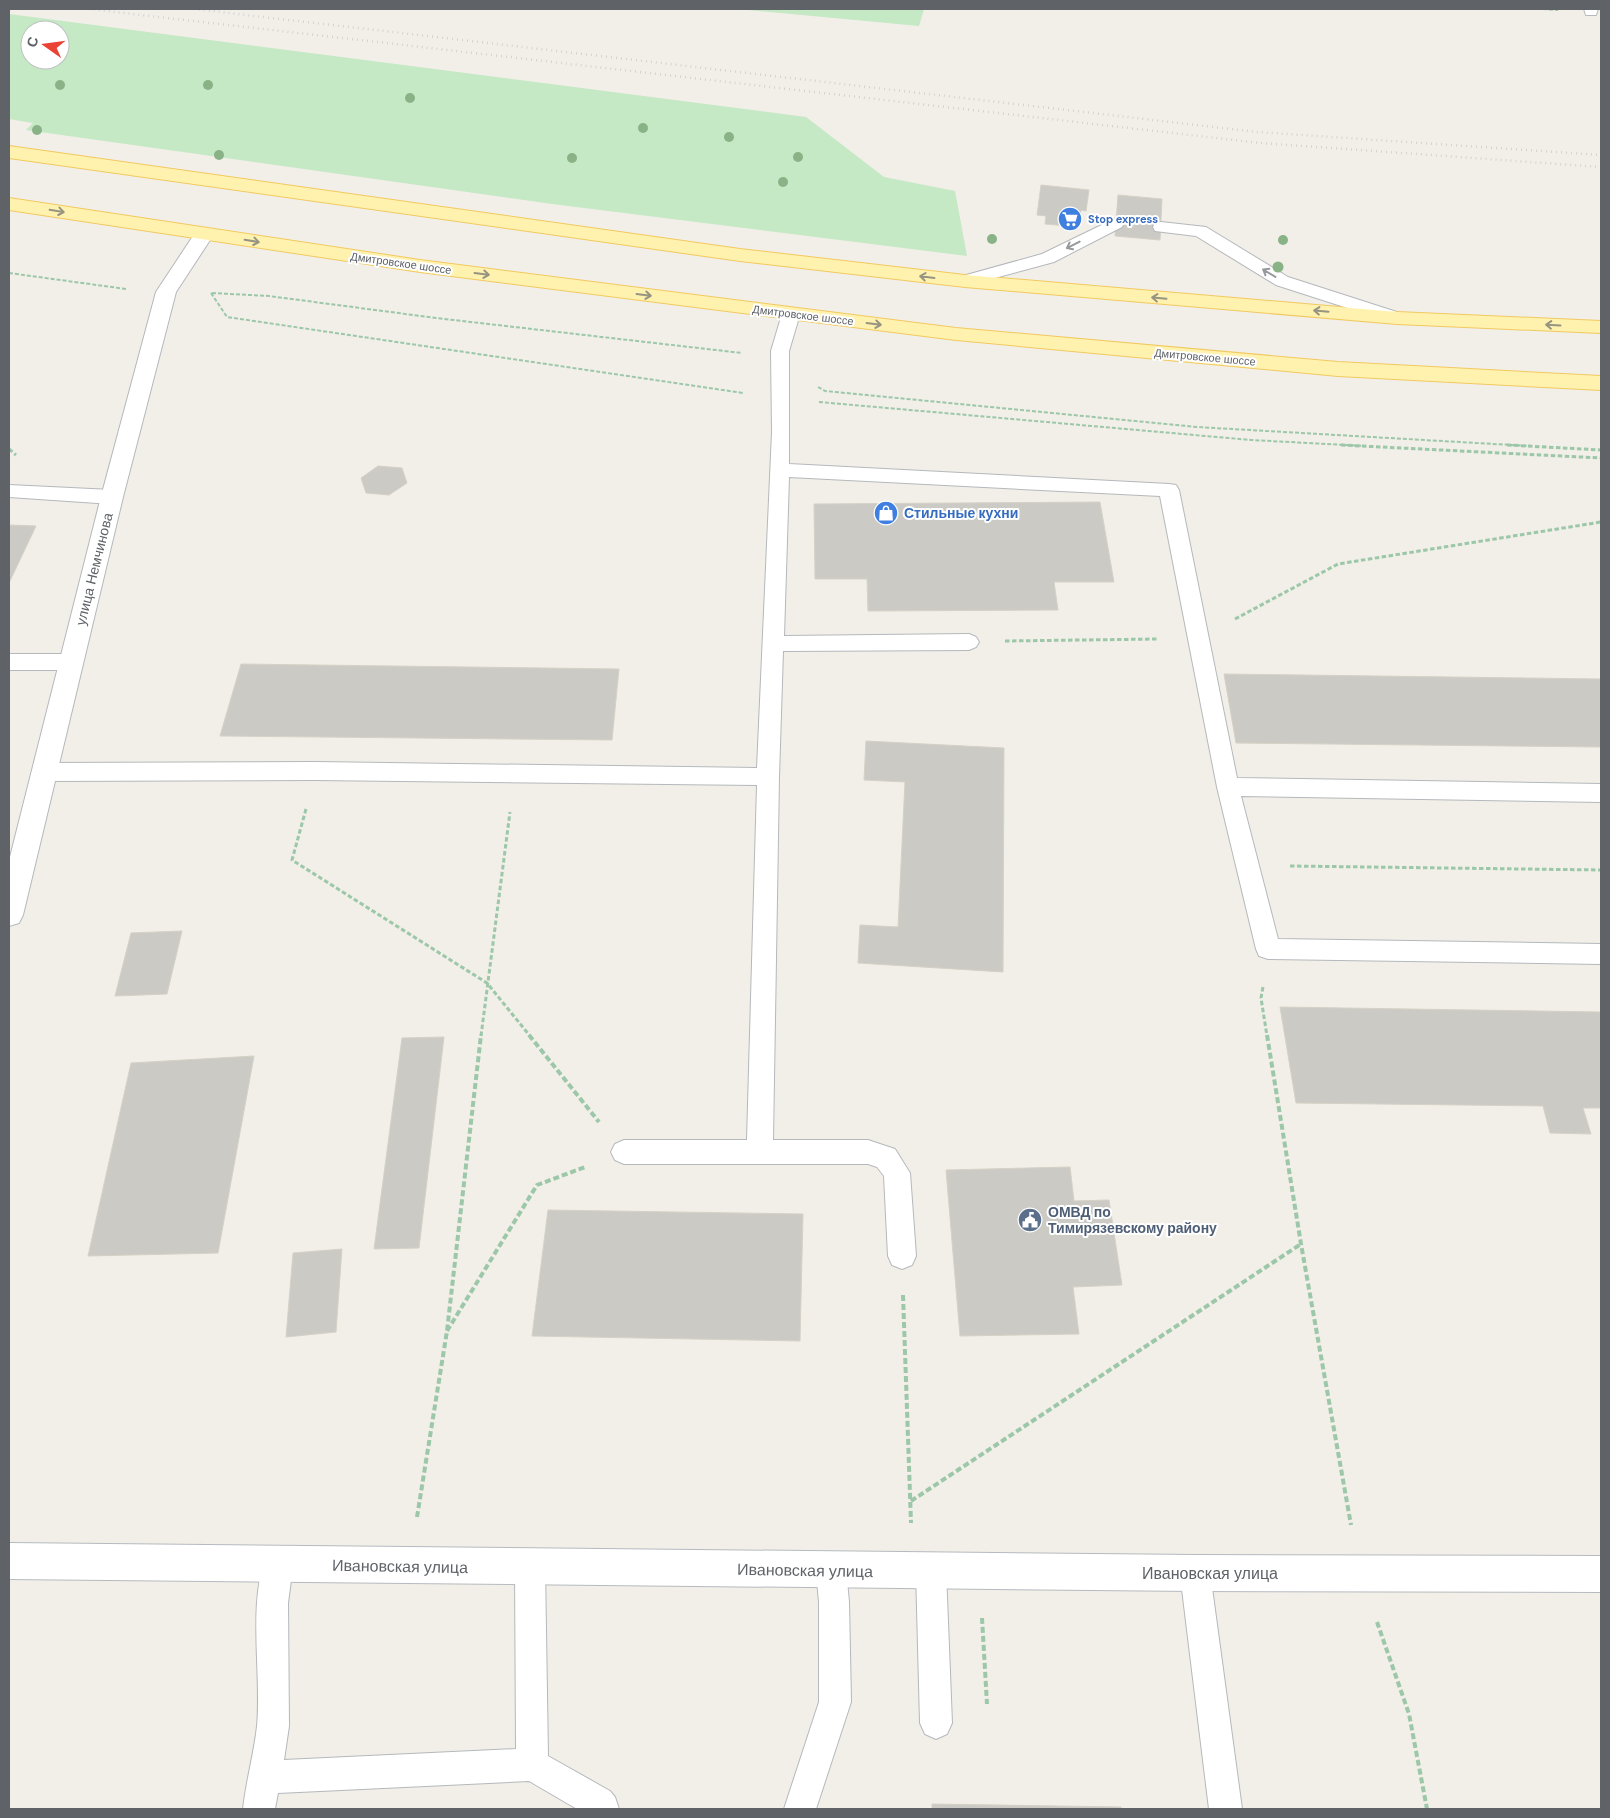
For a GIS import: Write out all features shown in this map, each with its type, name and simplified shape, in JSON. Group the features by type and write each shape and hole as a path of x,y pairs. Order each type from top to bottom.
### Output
{"main road":[{"path":"9,152 740,255 965,281 1397,318 1601,328"},
{"name":"Дмитровское шоссе","path":"9,204 420,266 956,334 1338,369 1601,383"}],"street":[{"name":"улица Немчинова","path":"9,915 112,497 166,292 204,234"},
{"name":"Ивановская улица","path":"9,1561 931,1571 1601,1574"}],"lane":[{"path":"965,281 1048,258 1116,223"},
{"path":"1161,227 1200,231 1282,281 1397,318"},
{"path":"760,1152 768,777 781,398 780,351 791,314"},
{"path":"779,470 1169,490 1228,787 1268,949 1601,954"},
{"path":"9,492 112,497"},
{"path":"773,644 969,642"},
{"path":"9,662 71,662"},
{"path":"45,772 315,771 768,777"},
{"path":"1228,787 1601,793"},
{"path":"624,1152 868,1152 886,1157 897,1173 902,1256"},
{"path":"259,1809 273,1726 273,1603 278,1565"},
{"path":"530,1567 532,1765"},
{"path":"800,1809 835,1702 834,1602 831,1570"},
{"path":"931,1571 936,1723"},
{"path":"1196,1573 1226,1809"},
{"path":"264,1777 532,1765 598,1803 602,1809"}],"path":[{"path":"9,273 132,289"},
{"path":"1601,450 1197,427 825,391 758,355 436,318 269,296 211,293 227,317 781,398 1251,440 1601,458"},
{"path":"969,642 1199,639 1338,564 1601,522"},
{"path":"315,771 292,860 487,983 624,1152 537,1186 447,1331"},
{"path":"416,1521 447,1331 487,983 515,774"},
{"path":"1247,866 1601,870"},
{"path":"1268,949 1261,998 1301,1244 1352,1528"},
{"path":"911,1501 1301,1244"},
{"path":"902,1256 911,1530"},
{"path":"982,1612 987,1704"},
{"path":"1375,1616 1409,1714 1427,1809"}],"green space":[{"path":"738,9 924,9 919,26"},
{"path":"9,14 55,20 20,20 20,70 70,70 70,22 806,117 884,177 955,191 967,256 552,204 26,130 33,123 9,119"}],"building":[{"path":"1041,185 1089,190 1086,211 1081,210 1079,227 1045,224 1046,216 1037,215"},
{"path":"1118,195 1162,199 1160,240 1115,236"},
{"path":"378,466 402,468 407,483 389,495 366,493 361,478"},
{"path":"1100,502 1114,582 1054,582 1058,610 868,611 867,579 815,579 814,504"},
{"path":"9,525 36,526 9,583"},
{"path":"241,664 619,669 612,740 220,736"},
{"path":"1224,674 1601,679 1601,747 1236,743"},
{"path":"866,741 1004,748 1003,972 858,963 860,925 898,927 905,782 864,780"},
{"path":"182,931 167,994 115,996 131,933"},
{"path":"1280,1007 1601,1012 1601,1108 1583,1108 1591,1134 1550,1133 1543,1106 1296,1103"},
{"path":"444,1037 419,1248 374,1249 402,1038"},
{"path":"254,1056 218,1253 88,1256 131,1063"},
{"path":"1070,1167 1074,1201 1109,1200 1122,1285 1073,1287 1079,1334 960,1336 946,1170"},
{"path":"548,1210 803,1214 800,1341 532,1336"},
{"path":"342,1249 336,1332 286,1337 293,1253"},
{"path":"932,1804 1121,1807 1121,1809 932,1809"}],"railway":[{"path":"89,9 1260,143 1601,167"},
{"path":"194,9 1257,132 1601,155"}],"place":[{"name":"Stop express","path":"1070,219"},
{"name":"Стильные кухни","path":"886,513"},
{"name":"ОМВД по Тимирязевскому району","path":"1030,1220"}]}
